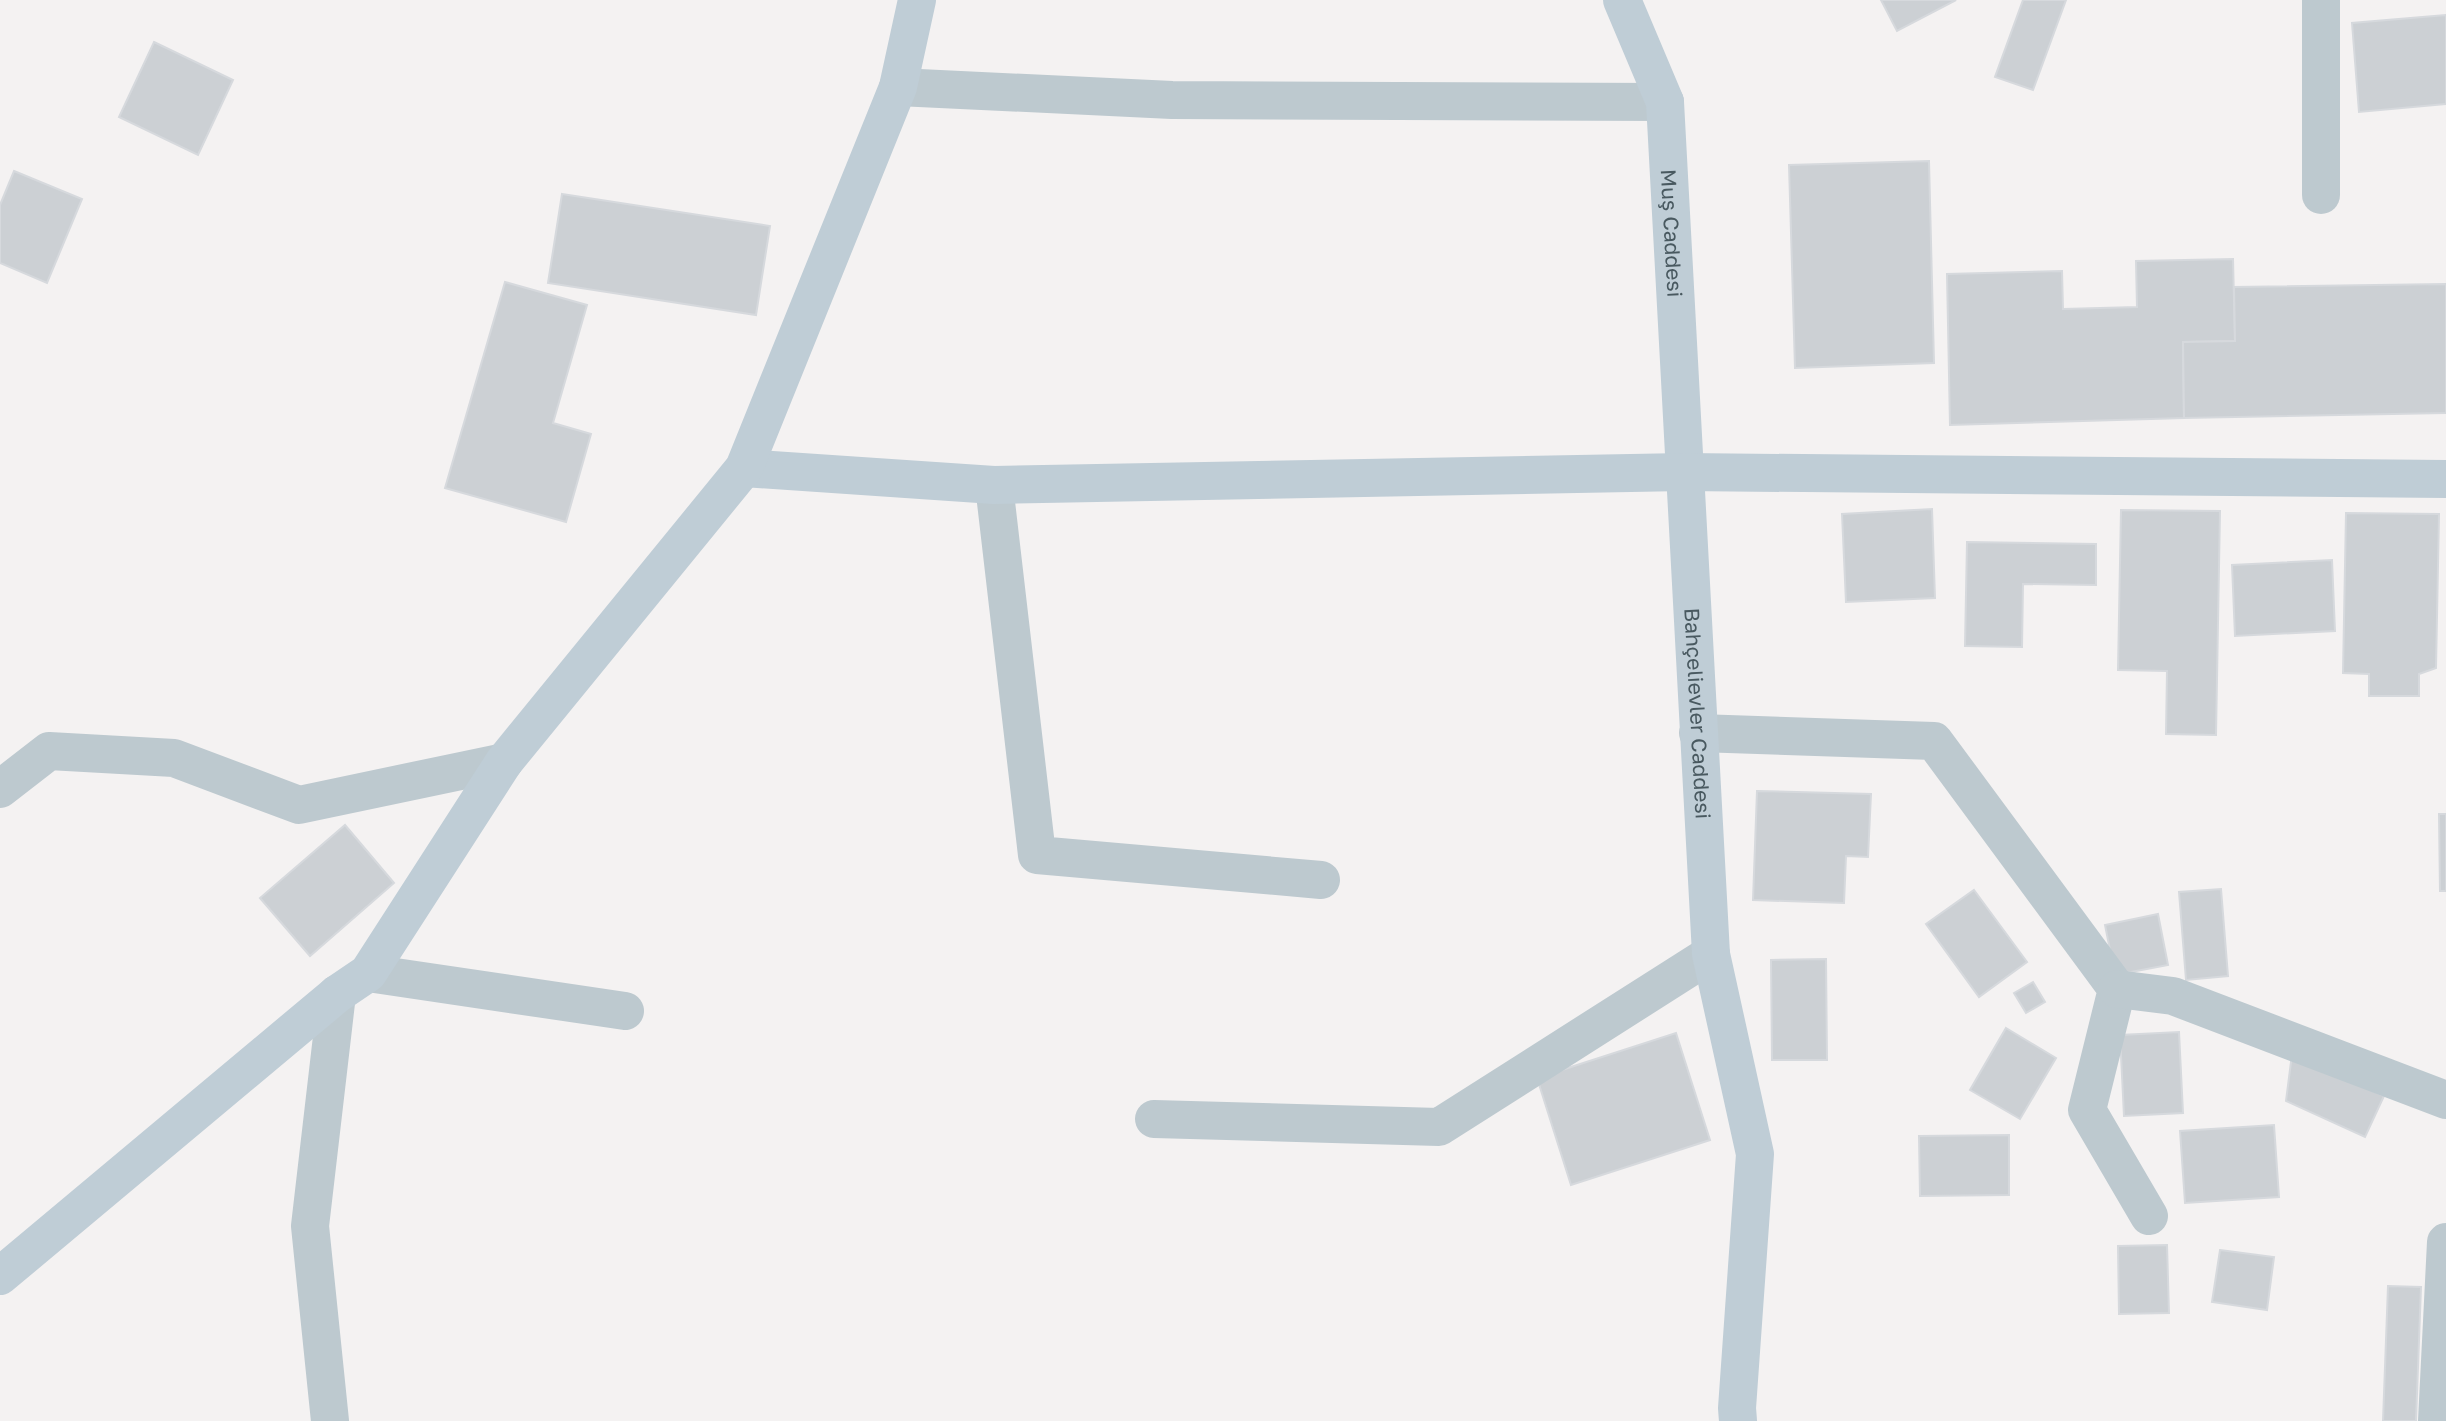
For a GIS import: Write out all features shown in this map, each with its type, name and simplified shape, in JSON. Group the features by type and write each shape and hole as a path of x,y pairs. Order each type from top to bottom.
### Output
{"main road":[{"path":"0,1276 352,983 504,762 744,468 898,87 917,0"},
{"name":"Muş Caddesi","path":"1627,2 1665,102 1684,472"},
{"path":"744,468 994,485 1684,472 2446,479"},
{"name":"Bahçelievler Caddesi","path":"1684,472 1711,954 1755,1154 1738,1421"}],"street":[{"path":"2321,0 2321,195"},
{"path":"898,87 1172,100 1665,102"},
{"path":"994,485 1037,855 1321,880"},
{"path":"1698,733 1934,741 2117,989 2173,996 2446,1100"},
{"path":"0,789 49,751 174,758 299,805 504,762"},
{"path":"1154,1119 1439,1127 1711,954"},
{"path":"330,1421 310,1226 352,983 625,1011"},
{"path":"2117,989 2087,1111 2149,1216"},
{"path":"2437,1421 2446,1242"}],"building":[{"path":"1881,0 1956,0 1897,31"},
{"path":"2023,0 2066,0 2033,90 1995,77"},
{"path":"2446,15 2446,104 2359,112 2352,23"},
{"path":"154,42 233,80 198,155 119,117"},
{"path":"1929,161 1934,363 1795,368 1789,165"},
{"path":"14,171 82,199 47,283 0,263 0,205"},
{"path":"562,194 770,226 756,315 548,283"},
{"path":"2233,259 2235,341 2183,342 2184,418 1950,425 1947,274 2062,271 2063,309 2137,307 2136,261"},
{"path":"505,282 587,305 553,423 591,434 566,522 445,488"},
{"path":"2446,284 2446,413 2184,418 2183,342 2235,341 2234,287"},
{"path":"1932,509 1935,598 1846,602 1842,514"},
{"path":"2121,510 2220,511 2216,735 2166,734 2167,671 2118,670"},
{"path":"2346,513 2439,514 2436,668 2419,674 2419,696 2369,696 2369,674 2343,673"},
{"path":"1967,542 2096,544 2096,585 2023,584 2022,647 1965,646"},
{"path":"2332,560 2335,631 2235,636 2232,565"},
{"path":"1757,791 1871,794 1868,857 1846,856 1844,903 1753,900"},
{"path":"2439,814 2446,814 2446,891 2440,891"},
{"path":"345,825 394,883 310,956 260,898"},
{"path":"2221,889 2228,976 2186,980 2179,892"},
{"path":"1974,890 2027,962 1979,997 1926,924"},
{"path":"2158,914 2168,965 2115,975 2105,925"},
{"path":"1826,959 1827,1060 1772,1060 1771,960"},
{"path":"2033,982 2045,1002 2026,1013 2014,993"},
{"path":"2006,1028 2056,1058 2020,1119 1970,1090"},
{"path":"2179,1032 2183,1113 2124,1116 2120,1035"},
{"path":"1676,1033 1710,1140 1571,1185 1537,1078"},
{"path":"2292,1054 2384,1096 2365,1137 2286,1101"},
{"path":"2274,1125 2279,1197 2185,1203 2180,1131"},
{"path":"2009,1135 2009,1195 1920,1196 1919,1136"},
{"path":"2167,1245 2169,1313 2119,1314 2118,1246"},
{"path":"2220,1250 2274,1257 2267,1310 2212,1302"},
{"path":"2388,1286 2421,1287 2416,1421 2383,1421"}]}
